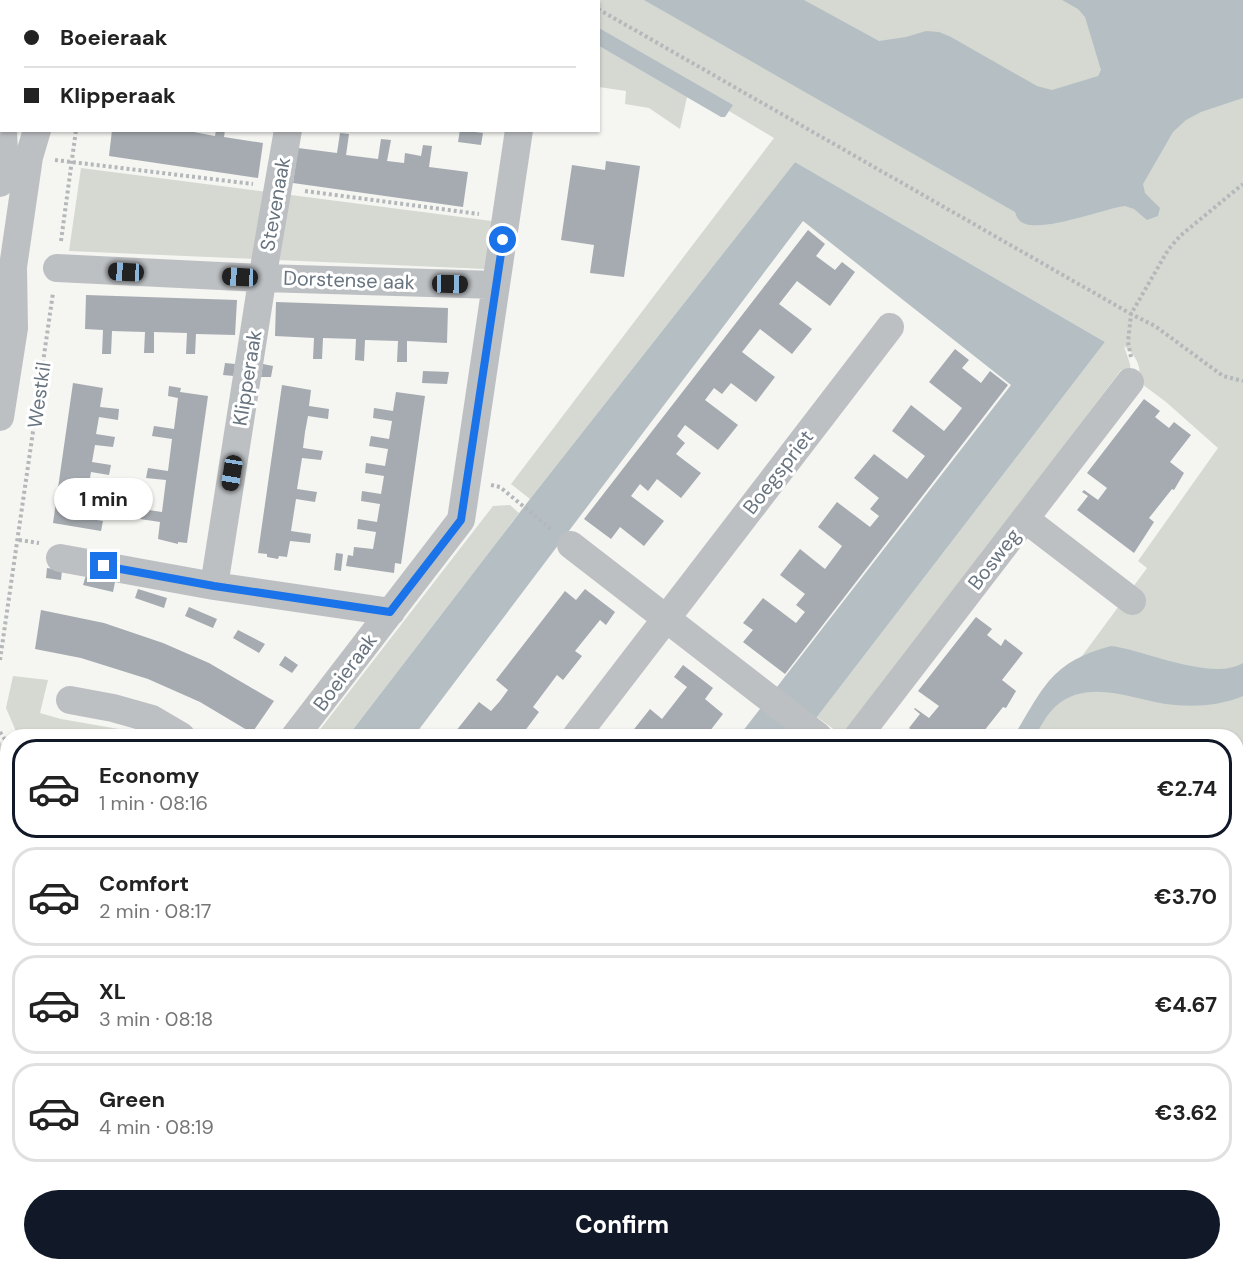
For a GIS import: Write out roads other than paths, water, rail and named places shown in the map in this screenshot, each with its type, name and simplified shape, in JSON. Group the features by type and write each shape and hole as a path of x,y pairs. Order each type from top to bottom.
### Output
{"street":[{"path":"0,183 4,153 3,132"},
{"name":"Westkil","path":"0,417 14,328 14,267 29,157 37,132"},
{"name":"Stevenaak","path":"263,278 288,132"},
{"name":"Boeieraak","path":"300,729 461,520 519,132"},
{"name":"Dorstense aak","path":"57,268 263,278 496,285"},
{"name":"Klipperaak","path":"214,586 263,278"},
{"name":"Boegspriet","path":"581,729 890,327"},
{"name":"Bosweg","path":"863,729 1130,382"},
{"path":"1025,519 1132,601"},
{"path":"571,545 808,729"},
{"path":"60,558 214,586 390,612"},
{"path":"70,700 113,708 152,719 169,729"}]}
